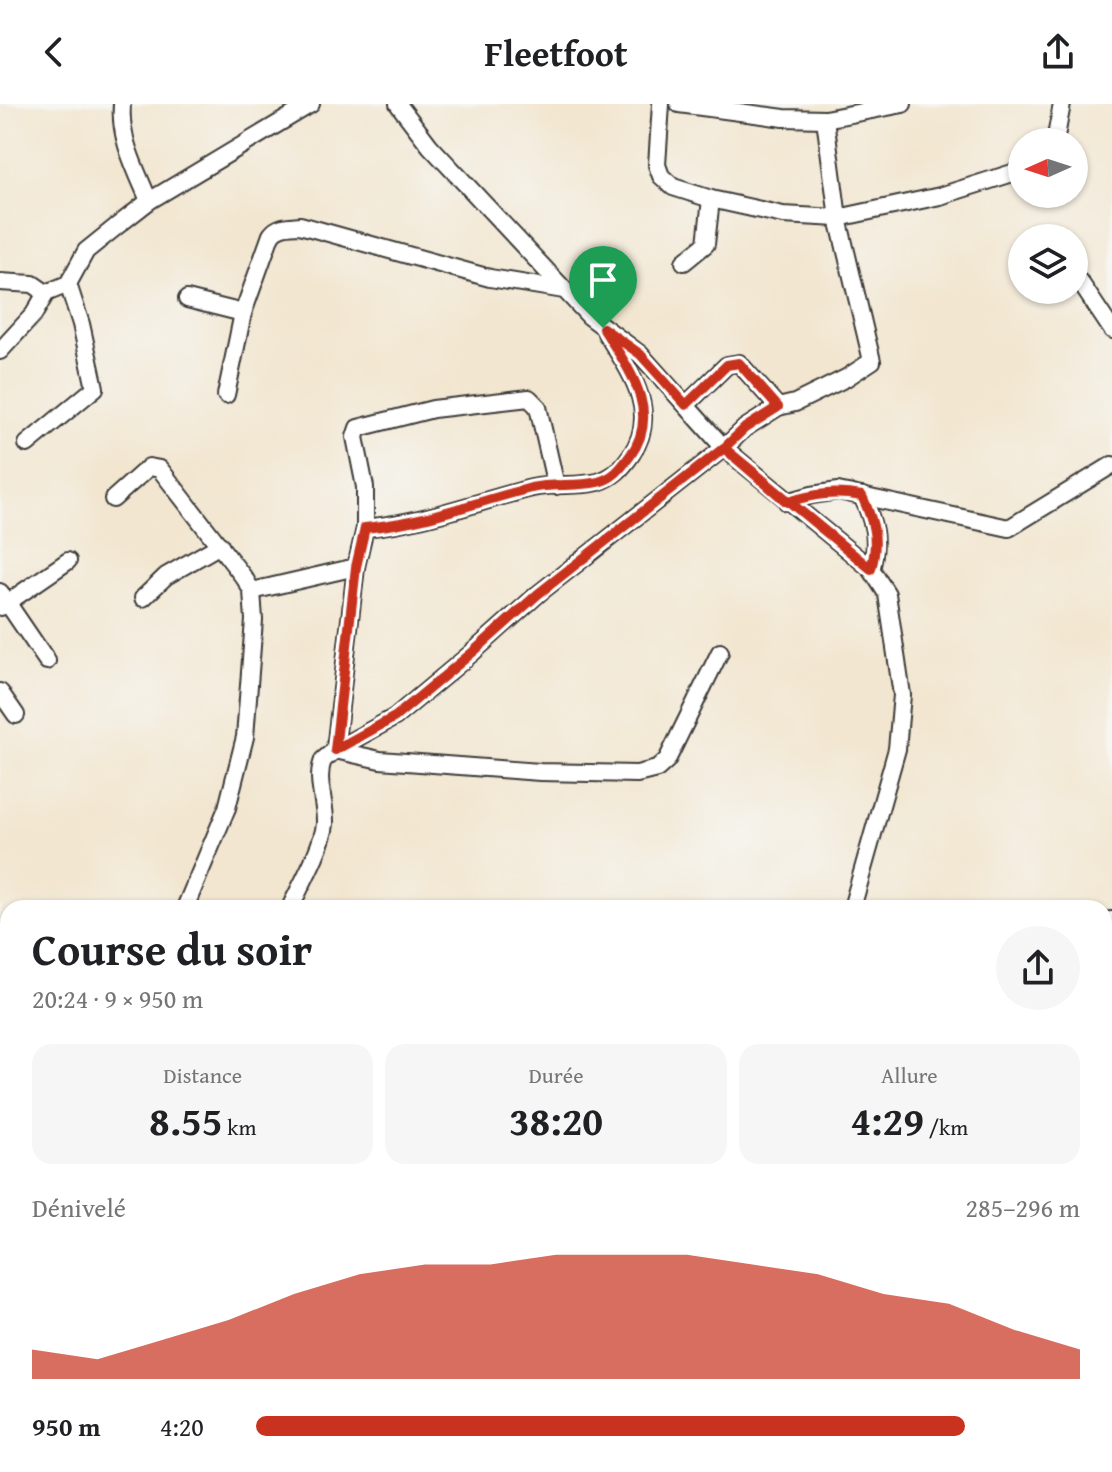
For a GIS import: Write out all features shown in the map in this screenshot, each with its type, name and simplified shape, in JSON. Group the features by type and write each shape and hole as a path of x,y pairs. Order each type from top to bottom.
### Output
{"street":[{"path":"122,104 120,122 128,151 149,201"},
{"path":"0,351 34,314 46,293 68,284 86,251 149,201 311,104"},
{"path":"398,104 430,146 564,290 603,328 640,354 724,448 871,569 887,594 902,695 897,749 854,900"},
{"path":"661,104 657,155 661,176 673,187 783,215 838,218 940,196 1008,174"},
{"path":"679,104 784,118 825,119 903,104"},
{"path":"1058,128 1062,104"},
{"path":"294,900 323,834 325,816 321,765 335,750 395,717 538,594 724,448 745,428 778,407 795,403 872,361 838,218 825,119"},
{"path":"684,262 706,244 711,199"},
{"path":"226,395 243,313 275,230 300,225 490,278 564,290"},
{"path":"0,282 33,284 46,293"},
{"path":"27,444 95,388 81,324 68,284"},
{"path":"1088,294 1112,330"},
{"path":"187,299 243,313"},
{"path":"365,528 397,525 534,488 601,481 618,472 634,451 642,431 645,408 637,384 603,328"},
{"path":"686,405 727,365 734,362 739,363 778,407"},
{"path":"335,750 356,567 365,528 365,487 355,437 358,428 433,409 522,397 534,401 545,433 556,486"},
{"path":"787,502 838,491 1009,528 1112,465"},
{"path":"113,499 149,467 160,469 252,591 254,620 245,737 227,808 188,900"},
{"path":"862,496 870,514 877,549 871,569"},
{"path":"143,598 166,576 220,545"},
{"path":"47,661 2,601 68,561"},
{"path":"252,591 356,567"},
{"path":"335,750 380,760 540,772 637,774 657,769 667,760 720,652"},
{"path":"0,692 16,715"}],"route":[{"path":"603,328 637,384 645,408 642,431 634,451 618,472 601,481 534,488 397,525 365,528 356,567 335,750 395,717 538,594 724,448 787,502 871,569 877,549 870,514 862,496 838,491 787,502 724,448 745,428 778,407 739,363 727,365 686,405 640,354 603,328"}]}
